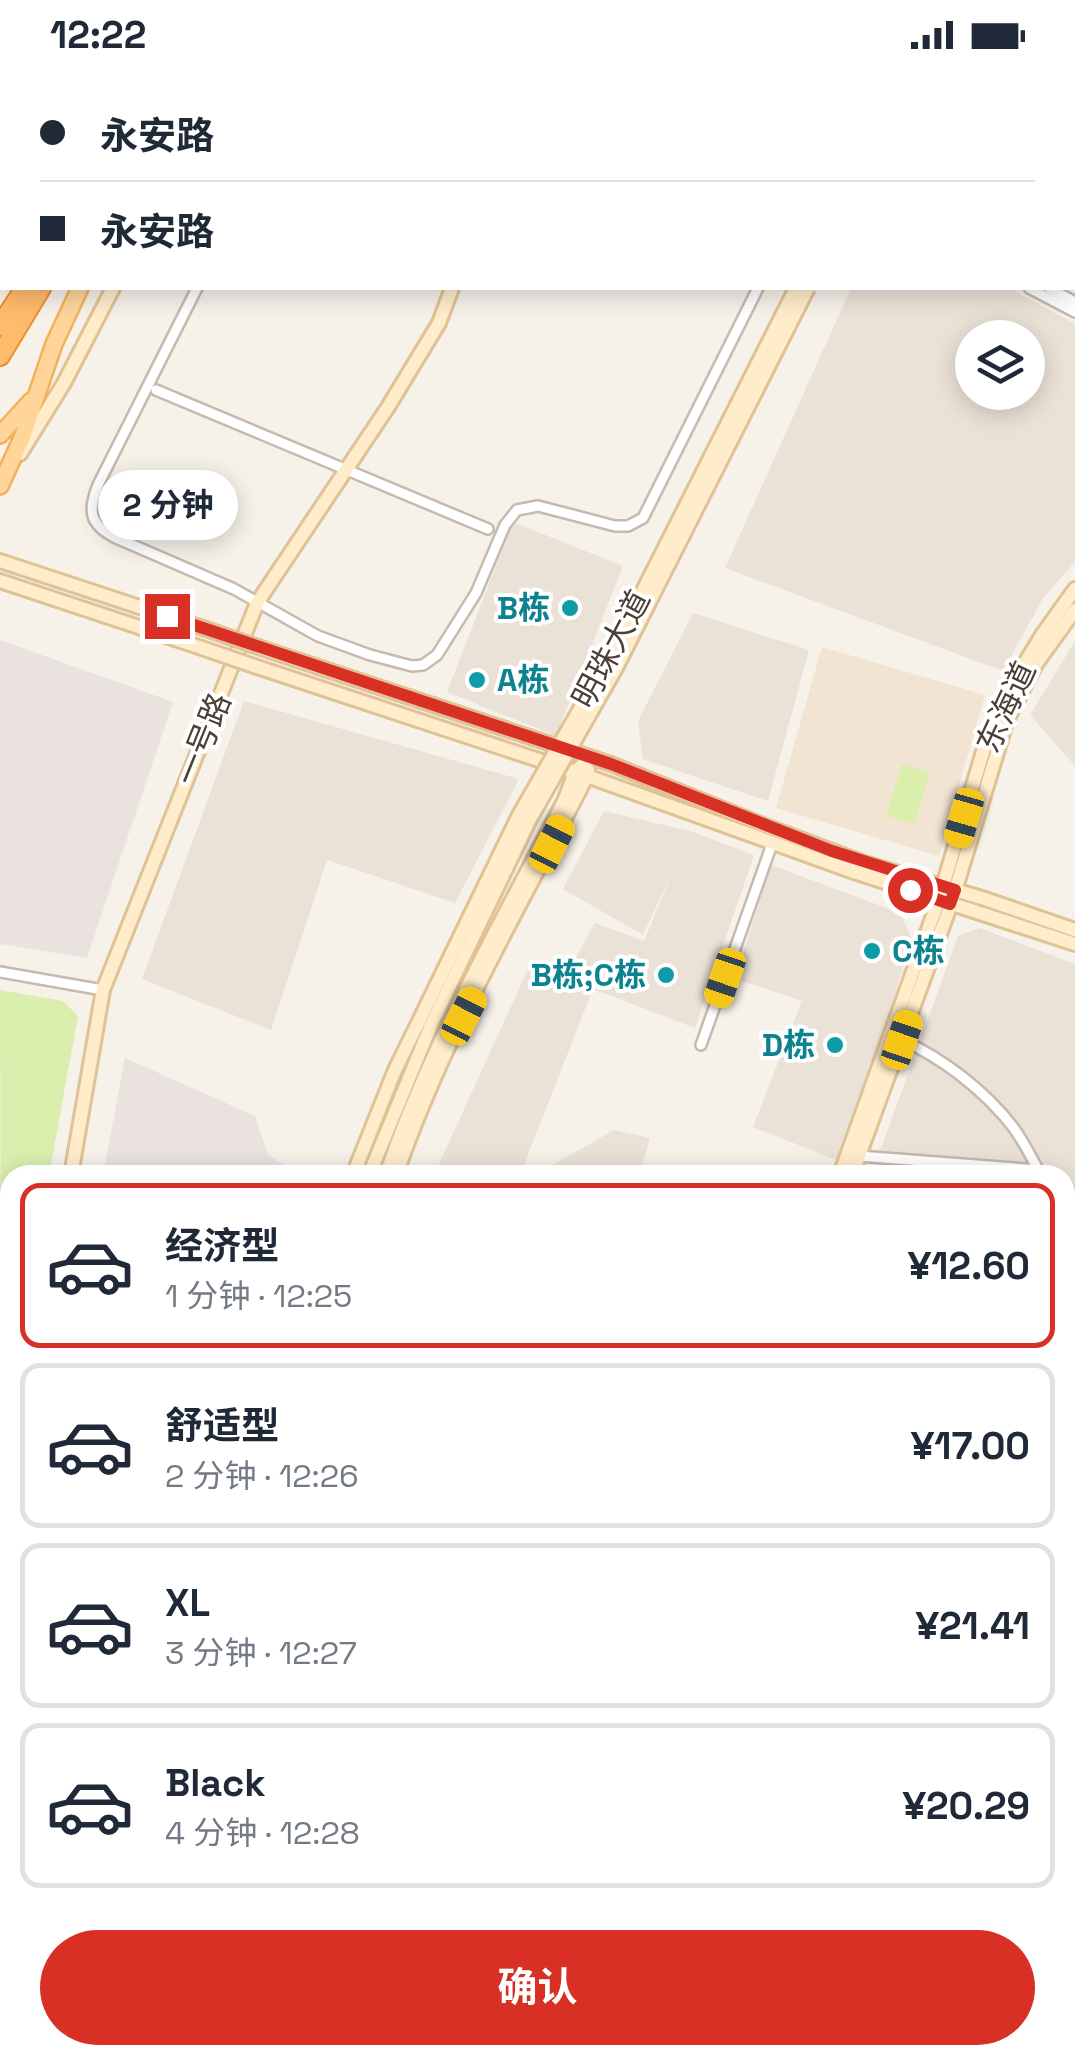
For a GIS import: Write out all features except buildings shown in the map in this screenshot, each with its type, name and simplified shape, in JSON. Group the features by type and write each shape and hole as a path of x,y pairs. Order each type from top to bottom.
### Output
{"highway":[{"path":"0,326 24,290"},
{"path":"0,356 40,290"}],"main road":[{"path":"2,482 22,438 54,344 79,290"},
{"path":"0,435 35,397"}],"street":[{"path":"2,482 64,383 112,290"},
{"path":"196,290 90,504 100,530 234,588 318,636 370,656 412,666 432,661 476,593 504,525 517,510 538,506 614,526 628,526 643,518 757,290"},
{"name":"一号路","path":"73,1165 102,990 257,602 388,407 439,323 451,290"},
{"name":"明珠大道","path":"373,1165 426,1022 519,814 607,662 795,290"},
{"name":"明珠大道","path":"358,1165 396,1070 426,1022 530,819 616,668 807,290"},
{"path":"1033,290 1075,312"},
{"path":"1053,290 1075,302"},
{"path":"156,390 488,529"},
{"path":"0,561 590,757 1075,944"},
{"path":"0,581 581,774 772,844 1075,930"},
{"name":"东海道","path":"844,1165 947,895 988,736 1042,635 1075,589"},
{"name":"东海道","path":"856,1165 902,1040 1007,720 1036,664 1075,610"},
{"name":"明珠大道","path":"400,1165 456,1031 590,757"},
{"name":"明珠大道","path":"390,1165 435,1056 581,774"},
{"path":"701,1045 772,844"},
{"path":"0,972 102,990"},
{"path":"902,1040 932,1055 987,1098 1016,1132 1035,1165"},
{"path":"859,1156 955,1165"}],"shaded area":[{"path":"850,290 1013,290 1075,324 1075,562 1043,598 1003,671 725,568"},
{"path":"513,522 623,566 556,736 447,692"},
{"path":"693,613 809,650 768,801 643,759 638,721"},
{"path":"0,640 173,702 87,958 0,944"},
{"path":"1075,641 1075,766 1030,715"},
{"path":"822,647 985,695 939,856 776,808"},
{"path":"244,701 519,779 455,903 327,860 271,1030 142,979"},
{"path":"604,811 690,831 754,855 695,1028 564,978 595,923 644,941 674,868 643,935 563,889"},
{"path":"771,865 900,913 912,939 841,1162 753,1127 802,1001 735,979"},
{"path":"980,928 1075,964 1075,1165 934,1165 880,1151 958,936"},
{"path":"529,967 591,994 524,1165 439,1165"},
{"path":"125,1058 255,1116 268,1155 283,1165 105,1165"},
{"path":"614,1130 650,1138 642,1165 553,1165"}],"green space":[{"path":"902,764 930,772 914,824 886,816"},
{"path":"0,990 63,1001 78,1016 51,1165 1,1165"}],"place":[{"name":"B栋","path":"570,608"},
{"name":"A栋","path":"477,680"},
{"name":"C栋","path":"872,951"},
{"name":"B栋;C栋","path":"666,975"},
{"name":"D栋","path":"835,1045"}],"route":[{"path":"167,616 611,764 864,863 955,890 950,904 910,890"}]}
